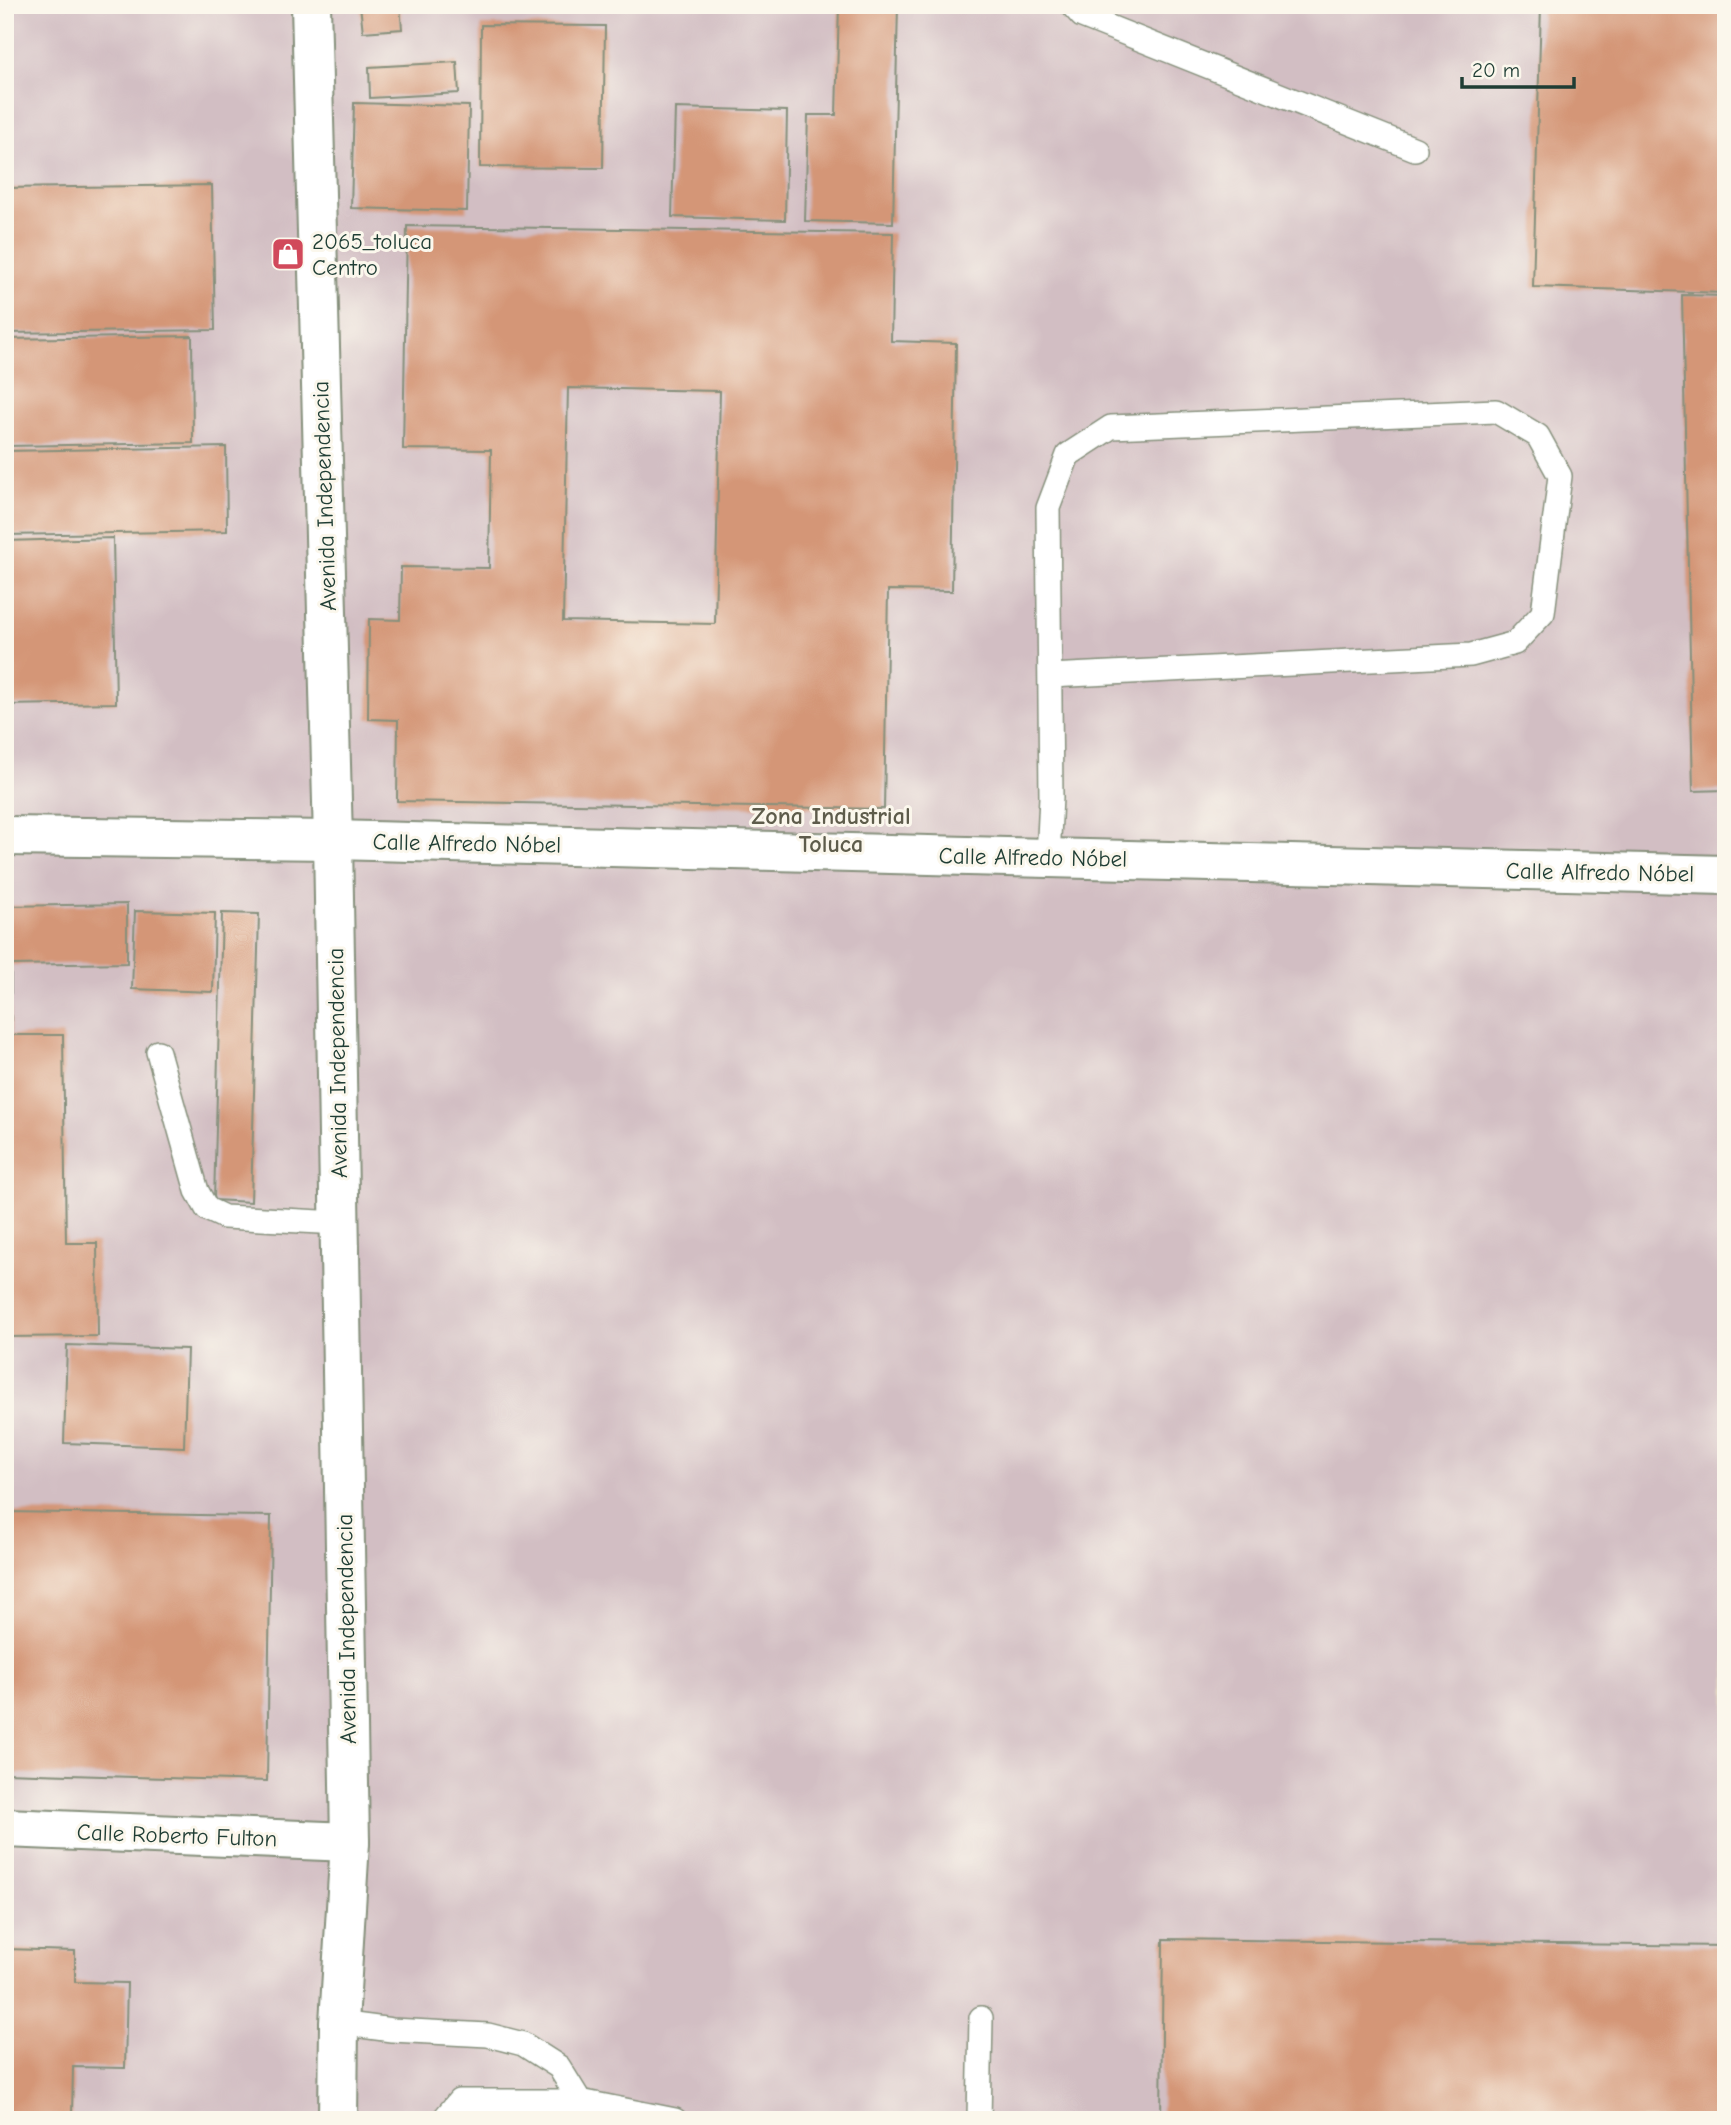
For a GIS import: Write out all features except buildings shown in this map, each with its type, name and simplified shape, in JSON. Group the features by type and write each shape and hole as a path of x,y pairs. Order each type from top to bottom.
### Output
{"main road":[{"name":"Avenida Independencia","path":"310,5 334,840 350,1842 339,2024 338,2120"},
{"name":"Calle Alfredo Nóbel","path":"5,836 334,840 1726,875"},
{"name":"Calle Roberto Fulton","path":"5,1828 350,1842"}],"lane":[{"path":"1072,5 1082,16 1415,149"},
{"path":"1048,858 1051,797 1048,508 1068,455 1111,427 1496,411 1538,436 1560,475 1543,612 1515,642 1471,655 1050,676"},
{"path":"158,1052 197,1191 206,1209 224,1217 340,1223"},
{"path":"979,2120 981,2018"},
{"path":"339,2024 488,2035 523,2044 559,2067 580,2101"},
{"path":"443,2120 459,2101 580,2101 675,2120"}],"shaded area":[{"path":"5,5 1726,5 1726,2120 5,2120"}],"place":[{"name":"2065_toluca Centro","path":"288,254"}],"district":[{"name":"Zona Industrial Toluca","path":"831,830"}]}
